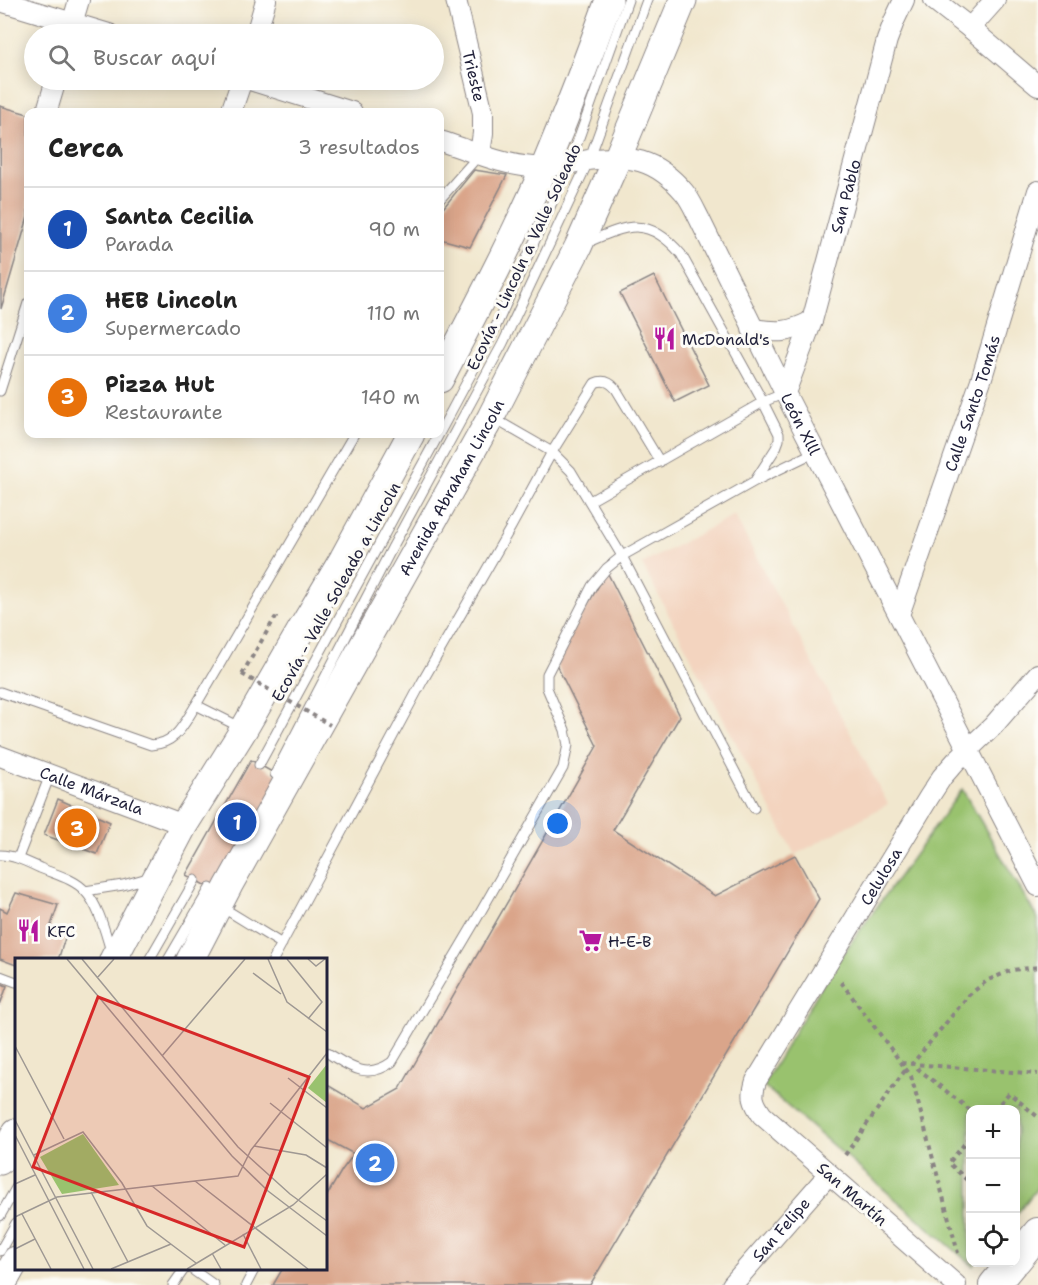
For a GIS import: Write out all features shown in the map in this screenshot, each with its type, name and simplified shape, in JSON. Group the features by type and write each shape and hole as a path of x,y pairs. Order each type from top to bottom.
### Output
{"main road":[{"path":"444,361 514,233 568,163 587,61 609,0"},
{"name":"Avenida Abraham Lincoln","path":"191,958 214,896 400,578 491,417 578,247 683,0"},
{"path":"114,958 183,825 244,729 343,559 409,438"},
{"path":"0,1161 15,1134"},
{"path":"1020,1254 1038,1233"},
{"path":"2,1285 15,1262"},
{"path":"994,1285 1009,1267"}],"street":[{"path":"73,24 80,0"},
{"path":"259,24 266,0"},
{"name":"Trieste","path":"456,0 483,112 480,154"},
{"name":"San Pablo","path":"785,393 812,321 887,40 904,0"},
{"path":"934,0 1038,86"},
{"path":"970,28 995,0"},
{"path":"0,1 58,24"},
{"path":"48,107 53,90"},
{"path":"232,108 239,90"},
{"path":"282,90 339,108"},
{"name":"León Xlll","path":"444,142 512,164 532,167 618,157 636,159 652,165 669,177 685,193 1038,886"},
{"name":"Calle Santo Tomás","path":"899,615 982,377 1038,191"},
{"path":"752,328 772,332 785,331 812,321"},
{"name":"Celulosa","path":"753,1100 756,1081 942,777 993,726 1038,674"},
{"name":"Calle Márzala","path":"0,756 183,825"},
{"name":"San Martín","path":"753,1100 762,1115 956,1285"},
{"name":"San Felipe","path":"732,1285 829,1174"}],"lane":[{"name":"Ecovía - Valle Soleado a Lincoln","path":"444,424 491,337 568,163 628,0"},
{"name":"Ecovía - Lincoln a Valle Soleado","path":"275,774 392,548 503,343 568,163 647,0"},
{"path":"444,194 480,154"},
{"path":"578,247 614,231 632,226 648,228 662,235 681,254 764,402 779,434 776,447 755,481"},
{"path":"0,391 24,316"},
{"path":"274,958 422,682 506,538 552,452 595,383 606,381 616,389 660,462"},
{"path":"590,501 764,402 785,393"},
{"path":"491,417 552,452 571,471 622,556 754,808"},
{"path":"0,692 151,745 171,740 179,732 196,705 352,438"},
{"name":"Ecovía - Valle Soleado a Lincoln","path":"259,765 436,438"},
{"path":"327,1053 353,1068 365,1071 384,1068 392,1062 562,768 568,746 560,714 547,688 547,674 592,586 607,568 622,556 755,481 815,452"},
{"path":"196,705 244,729"},
{"path":"18,858 50,775"},
{"path":"0,855 18,858 73,882 85,891 94,904 113,958"},
{"path":"85,891 123,885 156,875"},
{"path":"150,958 195,880"},
{"path":"169,958 214,896 282,944"},
{"path":"0,976 15,982"},
{"path":"0,1216 15,1190"},
{"path":"0,1251 15,1224"},
{"path":"173,1285 184,1270"},
{"path":"192,1270 214,1285"},
{"path":"246,1285 254,1270"}],"path":[{"path":"275,618 242,674 330,726"},
{"path":"912,1064 975,990 988,980 1012,970 1038,967"},
{"path":"838,978 911,1076 958,1253"},
{"path":"901,1064 1038,1074"},
{"path":"912,1064 966,1107"},
{"path":"845,1155 906,1069"},
{"path":"998,1105 1009,1093 1038,1118"},
{"path":"966,1142 949,1163 966,1178"}],"shaded area":[{"path":"734,515 888,804 795,855 642,564"}],"green space":[{"path":"962,789 1038,919 1038,1187 1020,1210 1020,1105 966,1105 966,1260 763,1085 832,969"}],"building":[{"path":"0,106 24,113 24,231 1,309"},
{"path":"474,170 507,175 470,247 444,240 444,207"},
{"name":"McDonald's","path":"654,276 709,385 675,402 620,293"},
{"path":"607,572 680,716 613,830 715,896 795,855 819,899 590,1285 273,1285 282,1270 327,1270 327,1195 354,1154 327,1140 327,1085 366,1108 400,1089 597,746 554,660"},
{"path":"251,760 281,777 217,892 186,875"},
{"path":"58,799 110,822 97,854 44,835"},
{"name":"KFC","path":"16,893 58,905 50,928 66,935 59,958 15,958 15,965 0,959 0,908 7,912"},
{"path":"0,983 7,986 0,1005"}],"place":[{"name":"McDonald's","path":"664,339"},
{"name":"Santa Cecilia","path":"237,822"},
{"name":"Pizza Hut","path":"77,828"},
{"name":"KFC","path":"29,931"},
{"name":"H-E-B","path":"590,941"},
{"name":"HEB Lincoln","path":"375,1163"}]}
